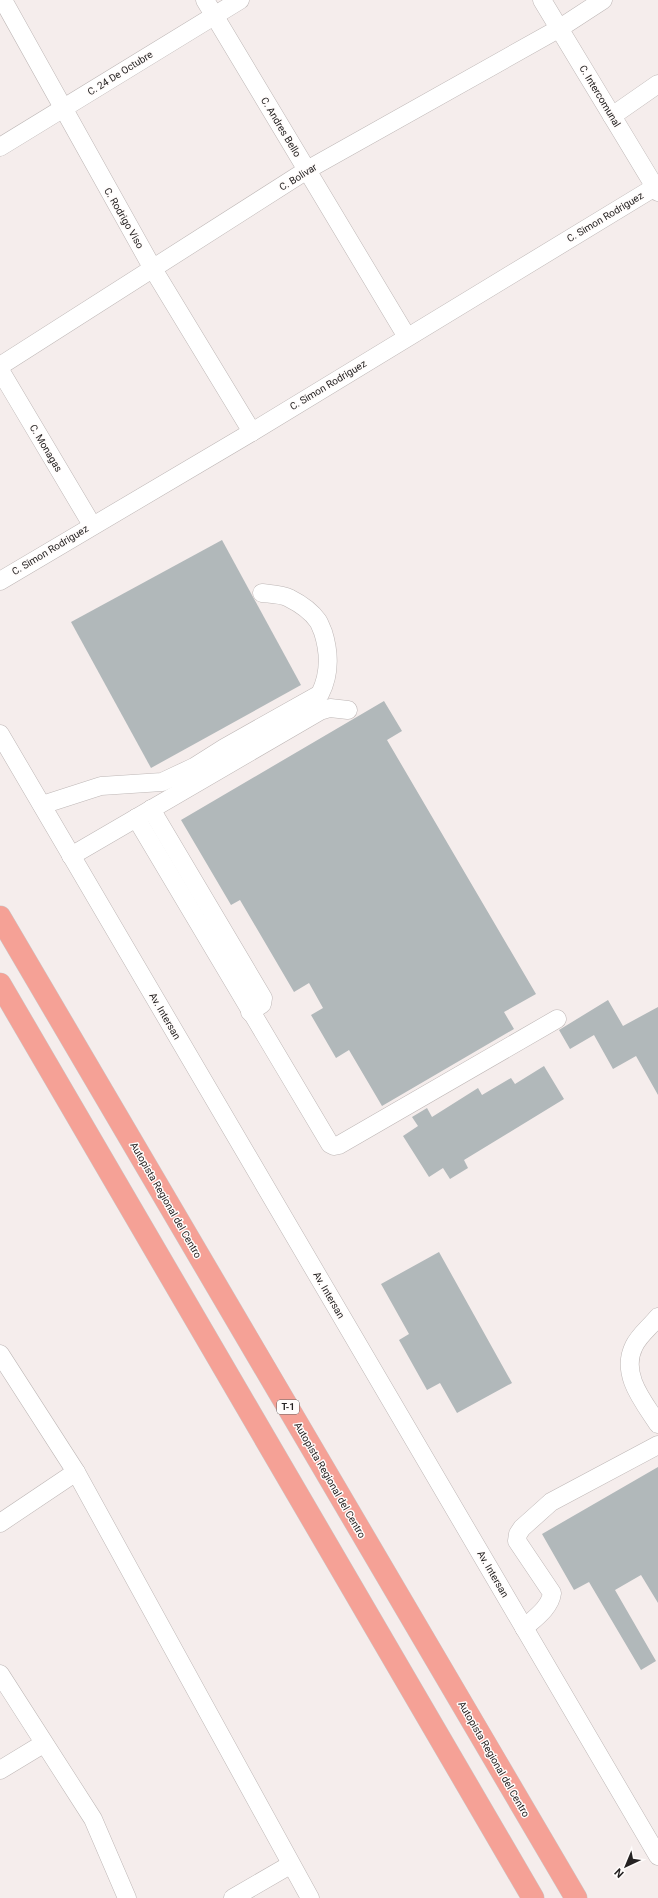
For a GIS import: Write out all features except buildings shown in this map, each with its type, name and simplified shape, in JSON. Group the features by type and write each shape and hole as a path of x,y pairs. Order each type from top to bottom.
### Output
{"highway":[{"name":"Autopista Regional del Centro","path":"0,917 576,1898"},
{"path":"0,984 533,1898"}],"street":[{"name":"C. Rodrigo Viso","path":"3,0 153,269 252,432"},
{"name":"C. Andres Bello","path":"205,0 407,337"},
{"name":"C. 24 De Octubre","path":"0,147 240,0"},
{"name":"C. Intercomunal","path":"542,0 656,189"},
{"name":"C. Bolivar","path":"0,366 307,170 560,28 603,0"},
{"path":"612,116 658,84"},
{"name":"C. Simon Rodriguez","path":"0,581 92,525 252,432 407,337 656,189"},
{"name":"C. Monagas","path":"0,370 92,525"},
{"path":"42,805 101,786 162,782 194,768 224,748 320,694 326,682 328,656 325,638 319,621 306,609 288,597 262,593"},
{"path":"71,856 320,711 330,708 348,710"},
{"name":"Av. Intersan","path":"0,734 658,1856"},
{"path":"144,814 263,998 262,1004 250,1012 330,1144 334,1146 339,1145 557,1019"},
{"path":"658,1317 634,1345 629,1367 636,1390 658,1424"},
{"path":"0,1354 76,1472 290,1865 310,1898"},
{"path":"524,1628 547,1606 552,1593 517,1541 522,1528 551,1502 658,1445"},
{"path":"0,1523 76,1472"},
{"path":"0,1674 43,1744 93,1819 127,1898"},
{"path":"0,1770 43,1744"},
{"path":"233,1898 290,1865"}]}
